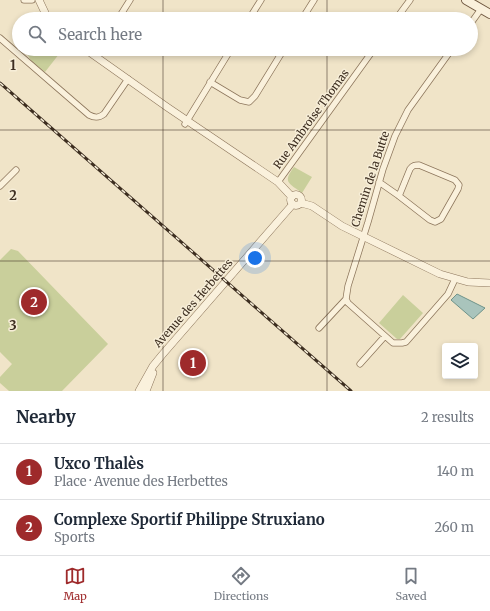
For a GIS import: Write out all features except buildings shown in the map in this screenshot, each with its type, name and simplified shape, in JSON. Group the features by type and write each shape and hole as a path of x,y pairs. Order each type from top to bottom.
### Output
{"main road":[{"path":"466,0 490,14"}],"street":[{"path":"24,0 32,0"},
{"path":"38,0 41,12"},
{"path":"38,0 44,12"},
{"path":"122,12 130,0"},
{"path":"253,12 261,0"},
{"path":"306,12 314,0"},
{"path":"401,12 410,0"},
{"path":"478,13 481,9"},
{"path":"0,38 12,46"},
{"path":"24,56 93,117 101,117 104,114 128,79"},
{"path":"100,56 186,123 278,182 292,201"},
{"path":"186,123 227,56"},
{"path":"210,82 240,100 249,102 255,96 280,56"},
{"name":"Rue Ambroise Thomas","path":"278,182 369,56"},
{"name":"Chemin de la Butte","path":"292,201 298,205 301,202 312,206 362,239 379,182 395,136 408,110 447,56"},
{"path":"379,182 430,220 435,222 441,219 459,185 455,180 419,165 415,165 410,168 399,196"},
{"path":"0,186 16,170"},
{"name":"Avenue des Herbettes","path":"143,390 152,366 157,362 292,201"},
{"path":"455,279 448,294 406,342 397,344 348,303 346,299 346,293 362,239 440,274 468,282 490,284"},
{"path":"319,328 346,299"},
{"path":"360,364 386,336"}],"green space":[{"path":"28,56 58,56 45,72"},
{"path":"294,167 312,177 302,193 291,185 288,180 288,176"},
{"path":"11,249 18,251 108,344 62,391 9,391 0,383 0,377 12,364 0,352 0,260"},
{"path":"403,295 423,313 400,339 397,339 379,323"}],"water":[{"path":"457,294 485,308 473,319 451,300"}],"railway":[{"path":"0,83 351,391"}],"place":[{"name":"Complexe Sportif Philippe Struxiano","path":"34,302"},
{"name":"Uxco Thalès","path":"193,363"}]}
